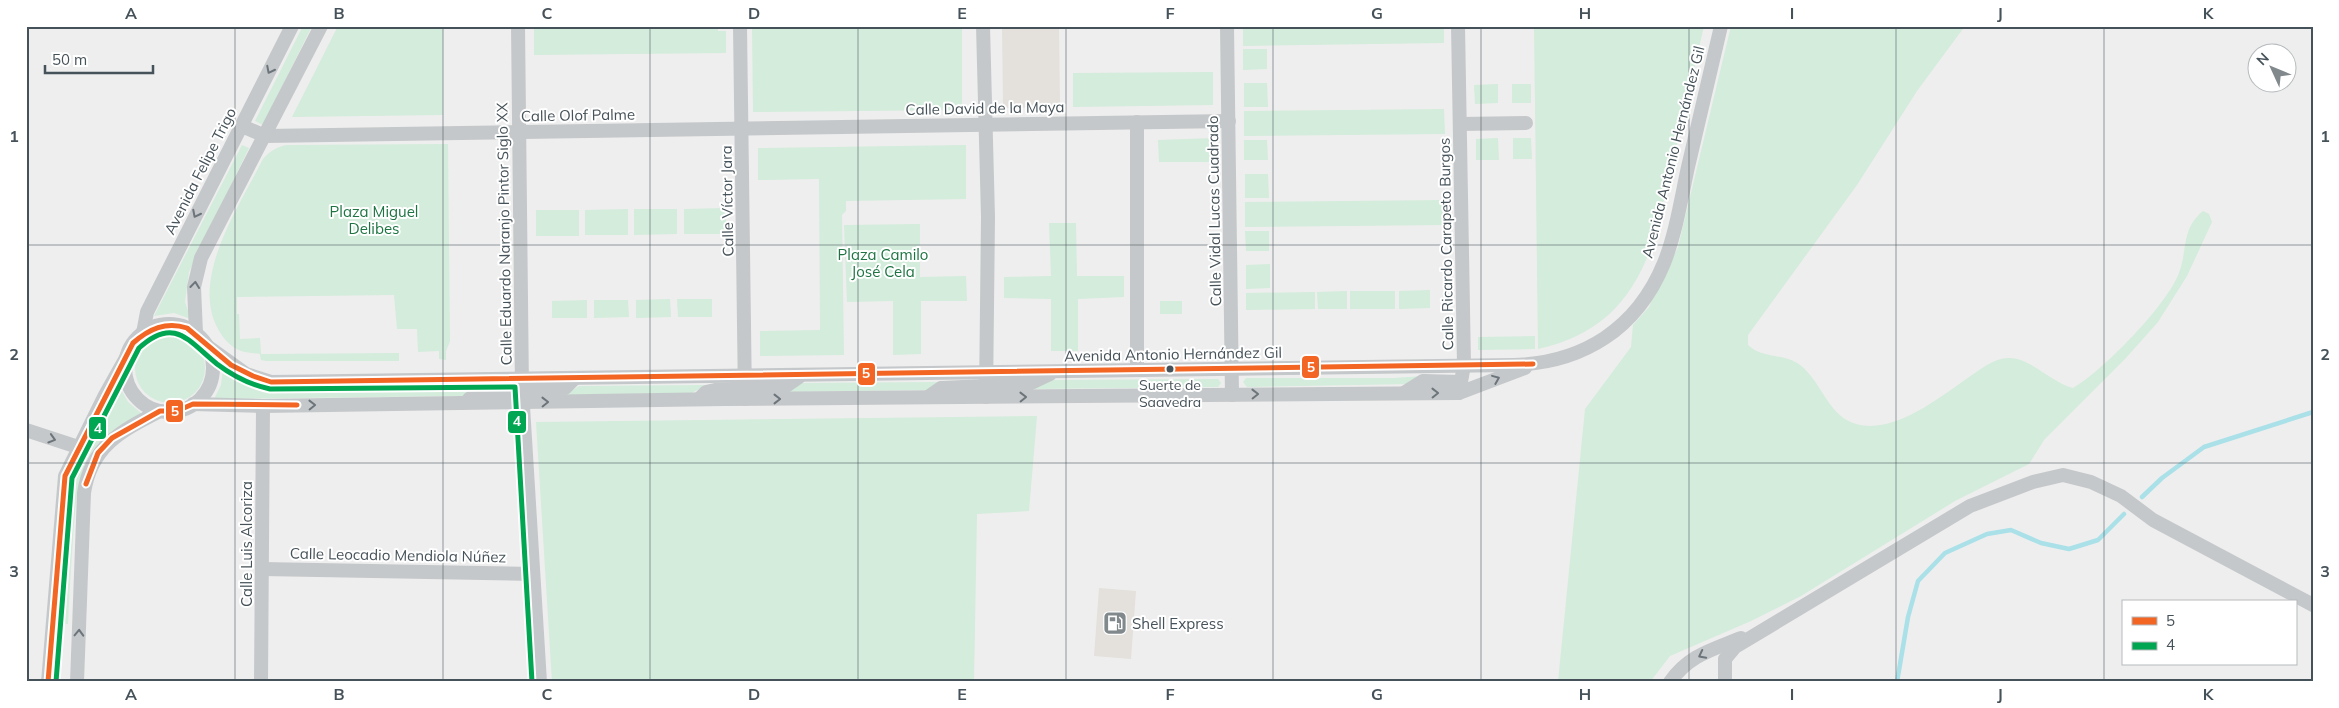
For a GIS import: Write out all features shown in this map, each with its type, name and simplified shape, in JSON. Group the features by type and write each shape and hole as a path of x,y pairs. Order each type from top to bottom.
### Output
{"street":[{"name":"Avenida Felipe Trigo","path":"143,333 147,312 292,26"},
{"path":"196,333 194,287 201,258 321,26"},
{"name":"Calle Eduardo Naranjo Pintor Siglo XX","path":"518,26 522,391 540,682"},
{"name":"Calle Víctor Jara","path":"740,26 746,388"},
{"path":"984,26 984,125 988,226 987,385"},
{"name":"Calle Vidal Lucas Cuadrado","path":"1227,26 1232,395"},
{"name":"Calle Ricardo Carapeto Burgos","path":"1458,26 1464,365 1459,387"},
{"name":"Avenida Antonio Hernández Gil","path":"207,346 246,374 271,382 522,391 697,400 800,376 1232,395 1403,393 1459,387 1533,364 1561,359 1588,349 1610,335 1628,319 1655,283 1671,241 1721,26"},
{"name":"Calle David de la Maya","path":"742,129 1229,121"},
{"path":"1137,122 1137,370"},
{"name":"Calle Ricardo Carapeto Burgos","path":"1460,124 1526,123"},
{"path":"242,126 265,136"},
{"name":"Calle Olof Palme","path":"265,136 742,129"},
{"path":"48,681 63,486 78,447 127,356 134,343 143,333 167,324 182,326 196,333 207,346 212,362 212,376 207,390 194,404 176,411 160,411 147,406 131,391 125,368 127,356"},
{"name":"Avenida Antonio Hernández Gil","path":"194,404 263,406 463,403 575,378 928,398 1054,372 1533,364"},
{"name":"Calle Luis Alcoriza","path":"261,682 263,406"},
{"path":"77,682 84,494 87,479 98,453 112,438 160,411"},
{"path":"26,430 78,447"},
{"path":"1724,682 1725,659 1735,647 1970,506 2034,482 2063,475 2090,482 2121,496 2153,520 2313,605"},
{"name":"Calle Leocadio Mendiola Núñez","path":"262,569 533,574"},
{"path":"1670,682 1681,666 1703,654 1763,630"}],"shaded area":[{"path":"1002,26 1059,26 1060,107 1003,108"},
{"name":"Shell Express","path":"1099,588 1136,591 1131,659 1094,656"}],"green space":[{"path":"303,26 312,26 263,125 255,121"},
{"path":"338,26 443,26 443,115 292,117"},
{"path":"718,26 718,31 726,31 726,53 534,55 534,28"},
{"path":"752,26 962,26 962,110 753,112"},
{"path":"1243,26 1444,26 1444,43 1243,46"},
{"path":"1534,26 1704,26 1660,217 1644,264 1633,285 1620,303 1604,318 1564,342 1538,349"},
{"path":"1731,26 1965,26 1917,91 1857,185 1748,335 1748,345 1754,349 1791,360 1805,369 1836,411 1853,423 1868,426 1883,425 1898,420 1929,404 1988,364 2003,358 2017,359 2024,362 2073,388 2117,353 2162,302 2179,273 2188,232 2196,218 2203,211 2209,214 2212,222 2187,276 2158,322 2125,359 2044,440 2029,464 1955,501 1801,596 1751,621 1670,656 1650,682 1558,682 1585,409 1631,347 1633,325 1649,307 1678,247"},
{"path":"1243,49 1267,49 1267,69 1243,70"},
{"path":"1213,72 1213,105 1073,107 1073,73"},
{"path":"1244,83 1267,83 1268,107 1244,107"},
{"path":"1498,84 1498,103 1475,104 1474,85"},
{"path":"1512,84 1531,84 1531,103 1512,103"},
{"path":"1444,109 1445,134 1244,136 1244,111"},
{"path":"1213,138 1213,162 1159,162 1158,140"},
{"path":"1498,138 1499,160 1476,160 1476,139"},
{"path":"1513,138 1531,138 1532,159 1513,159"},
{"path":"1244,140 1267,140 1268,160 1244,160"},
{"name":"Plaza Miguel Delibes","path":"448,144 450,341 446,351 446,360 439,359 439,351 418,352 417,329 397,329 394,295 237,297 237,314 239,314 240,339 260,338 261,354 399,353 399,361 266,361 261,360 260,354 241,351 227,341 217,327 211,307 210,286 214,264 231,219 263,159 268,154 288,145"},
{"path":"242,145 249,148 189,272 185,302 191,319 174,313 154,316"},
{"path":"966,145 966,199 846,201 846,211 842,215 844,355 760,356 760,331 820,330 819,179 758,180 758,148"},
{"path":"1245,174 1268,174 1269,198 1245,198"},
{"path":"1446,200 1446,225 1245,227 1245,202"},
{"path":"726,208 726,234 684,234 684,209"},
{"path":"628,209 628,235 585,235 585,210"},
{"path":"634,209 677,209 677,234 634,235"},
{"path":"536,210 579,210 579,236 536,236"},
{"path":"1049,223 1076,223 1077,276 1124,276 1124,297 1078,299 1078,351 1051,351 1051,299 1004,298 1004,277 1051,276"},
{"name":"Plaza Camilo José Cela","path":"920,224 920,277 966,276 967,301 921,301 921,354 893,355 893,301 847,302 844,225"},
{"path":"1245,231 1269,231 1269,251 1246,251"},
{"path":"1270,264 1270,288 1246,289 1246,265"},
{"path":"1430,290 1430,308 1399,309 1399,291"},
{"path":"1347,291 1347,309 1318,309 1317,292"},
{"path":"1350,291 1395,291 1395,309 1350,309"},
{"path":"1315,292 1315,309 1246,310 1246,293"},
{"path":"670,299 671,317 636,318 636,300"},
{"path":"677,299 712,299 712,317 678,317"},
{"path":"587,300 587,318 552,318 552,301"},
{"path":"594,300 628,300 629,317 594,318"},
{"path":"1160,301 1182,301 1182,314 1160,314"},
{"path":"177,333 190,339 199,348 203,354 205,368 203,382 195,393 184,401 163,403 156,401 145,393 137,382 135,361 137,354 145,343 156,335"},
{"path":"1535,336 1535,349 1478,350 1478,337"},
{"path":"223,369 247,383 272,389 476,387 476,389 463,396 214,399 221,385"},
{"path":"1424,376 1411,384 1247,387 1243,382 1246,378 1393,378"},
{"path":"1218,379 1221,383 1218,387 1033,389 1046,380"},
{"path":"940,382 927,390 785,392 800,383"},
{"path":"706,385 692,393 565,395 579,386"},
{"path":"119,386 128,402 142,414 121,425 106,436 94,449 80,479 75,517 68,624 66,624 60,612 71,479"},
{"path":"1037,416 1029,511 977,514 974,682 552,682 536,422"}],"waterway":[{"path":"2142,497 2162,478 2204,447 2313,412"},
{"path":"1897,682 1908,617 1918,581 1945,553 1987,534 2011,530 2041,543 2069,549 2098,540 2124,514"}],"transit line":[{"name":"5","path":"48,682 65,476 133,343 152,330 165,326 172,325 187,328 231,365 253,376 271,382 1533,364"},
{"name":"4","path":"56,682 72,478 139,348 162,333 181,335 217,364 236,376 270,389 515,387 532,682"},
{"name":"5","path":"86,484 98,453 112,438 160,411 177,411 193,404 297,405"}],"place":[{"name":"Suerte de Saavedra","path":"1170,369"},
{"name":"Shell Express","path":"1115,623"}]}
